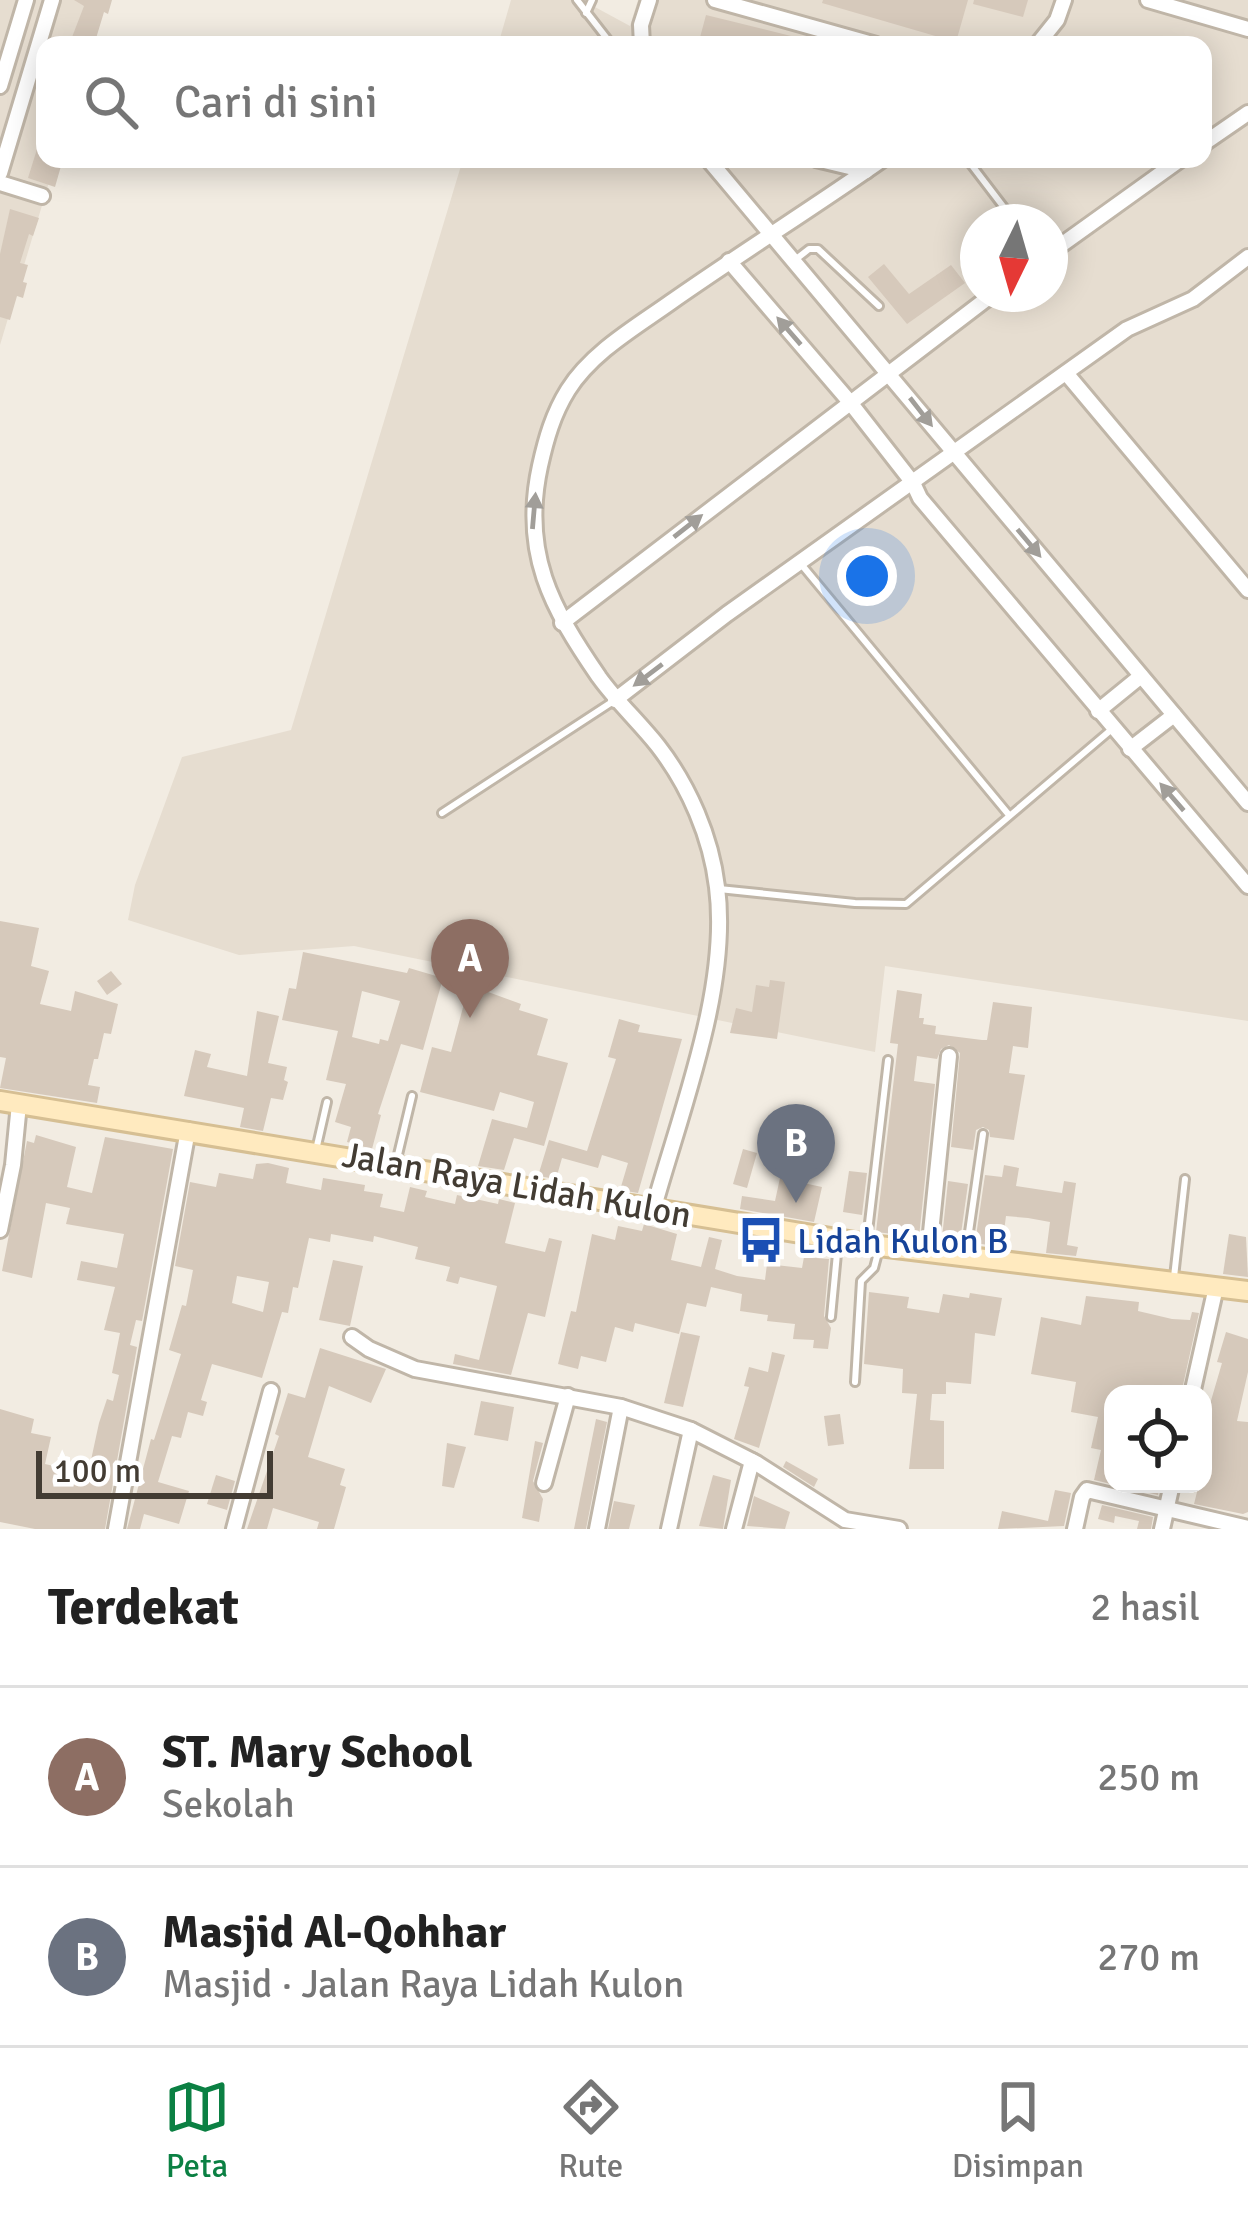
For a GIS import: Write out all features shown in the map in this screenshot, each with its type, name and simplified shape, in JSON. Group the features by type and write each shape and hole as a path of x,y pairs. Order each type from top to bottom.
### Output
{"main road":[{"name":"Jalan Raya Lidah Kulon","path":"10,1103 873,1244 1248,1291"}],"street":[{"path":"0,86 26,0"},
{"path":"41,36 52,0"},
{"path":"641,36 649,0"},
{"path":"715,0 844,36"},
{"path":"1044,36 1064,0"},
{"path":"1148,0 1248,29"},
{"path":"0,172 36,53"},
{"path":"1212,138 1248,113"},
{"path":"716,168 1248,803"},
{"path":"854,168 866,171"},
{"path":"654,1207 716,981 718,889 703,828 681,780 659,747 615,700 562,623 545,583 532,531 548,429 569,387 612,344 870,168"},
{"path":"1068,240 1168,168"},
{"path":"0,183 42,196"},
{"path":"615,700 1127,329 1193,299 1248,256"},
{"path":"729,261 849,401 920,498 1248,886"},
{"path":"562,623 968,312"},
{"path":"1066,373 1248,590"},
{"path":"1098,711 1142,676"},
{"path":"1130,749 1174,716"},
{"path":"929,1252 950,1056"},
{"path":"0,1230 13,1165 10,1103"},
{"path":"116,1529 188,1130"},
{"path":"1194,1385 1216,1287"},
{"path":"352,1336 415,1369 621,1407 691,1430 752,1462 846,1525 899,1529"},
{"path":"234,1529 271,1391"},
{"path":"544,1484 568,1396"},
{"path":"597,1529 621,1407"},
{"path":"669,1529 691,1430"},
{"path":"734,1529 752,1462"},
{"path":"1075,1529 1088,1490 1248,1528"},
{"path":"1162,1529 1170,1493"}],"lane":[{"path":"577,0 605,36"},
{"path":"586,13 592,0"},
{"path":"975,168 1002,204"},
{"path":"794,261 808,248 818,249 879,306"},
{"path":"800,564 1009,815"},
{"path":"442,813 615,700"},
{"path":"718,889 906,904 1112,729"},
{"path":"855,1382 861,1281 874,1268 888,1060"},
{"path":"396,1164 412,1096"},
{"path":"316,1150 327,1102"},
{"path":"966,1256 983,1135"},
{"path":"1173,1281 1185,1179"},
{"path":"831,1317 838,1238"}],"shaded area":[{"path":"0,0 105,0 94,36 36,36 36,168 53,168 0,345"},
{"path":"511,0 582,0 630,26 638,0 1248,0 1248,1021 885,966 875,1052 354,946 239,955 128,920 135,885 182,757 291,730 460,168 1212,168 1212,36 501,36"}],"building":[{"path":"74,0 112,0 97,36 72,36 84,6"},
{"path":"968,0 958,36 935,36 822,3"},
{"path":"974,0 1028,0 1023,17 973,4"},
{"path":"706,15 791,36 700,36"},
{"path":"36,152 36,168 60,168 55,187 28,178"},
{"path":"10,209 39,218 20,263 28,265 23,298 17,296 10,320 0,317 0,254"},
{"path":"884,264 909,294 951,265 960,277 960,287 907,324 868,277"},
{"path":"0,921 39,928 31,966 49,971 40,1004 71,1011 75,991 118,1004 111,1034 104,1033 88,1085 100,1087 97,1103 0,1088 6,1058 0,1057"},
{"path":"303,952 407,973 409,968 443,978 423,1050 401,1044 372,1149 347,1142 351,1127 335,1122 346,1084 326,1080 338,1031 282,1020 289,988 296,989","holes":["362,991 400,1001 388,1041 380,1039 379,1044 352,1037"]},
{"path":"111,971 122,984 107,995 97,981"},
{"path":"770,980 785,982 777,1039 730,1033 736,1008 752,1012 756,985 769,987"},
{"path":"469,985 548,1019 537,1055 568,1063 544,1146 514,1138 504,1170 478,1166 492,1119 527,1128 534,1102 500,1092 494,1111 420,1092 432,1047 451,1052"},
{"path":"897,990 922,994 919,1018 924,1018 923,1024 936,1026 935,1034 982,1040 987,1040 993,1002 1032,1007 1028,1048 1013,1046 1009,1073 1025,1075 1014,1140 990,1137 983,1127 976,1130 973,1150 951,1147 960,1053 949,1045 937,1059 917,1056 914,1081 935,1084 919,1237 876,1232 898,1044 890,1043"},
{"path":"257,1011 279,1016 268,1063 287,1067 284,1080 288,1082 283,1100 271,1098 263,1131 240,1127 244,1108 184,1096 195,1050 211,1054 207,1067 247,1076"},
{"path":"619,1019 640,1025 638,1032 682,1039 638,1193 620,1190 628,1163 602,1155 598,1168 562,1158 556,1179 538,1176 549,1140 587,1151 616,1059 608,1057"},
{"path":"36,1135 76,1147 67,1187 92,1193 105,1137 173,1149 142,1321 136,1320 130,1345 137,1347 105,1529 35,1529 0,1522 0,1409 34,1419 31,1433 51,1437 45,1464 88,1474 99,1423 107,1399 113,1401 119,1375 112,1373 120,1333 104,1330 115,1287 77,1280 81,1261 117,1268 124,1234 66,1224 70,1208 46,1203 32,1278 2,1271 27,1141 34,1143"},
{"path":"743,1149 757,1153 747,1188 733,1184"},
{"path":"256,1164 289,1168 286,1183 321,1190 323,1178 365,1185 364,1191 383,1194 380,1207 404,1212 410,1187 427,1191 425,1197 455,1204 457,1195 515,1203 505,1243 545,1252 549,1238 562,1241 545,1317 528,1313 511,1375 453,1364 455,1354 479,1360 497,1286 460,1277 458,1284 446,1281 450,1267 415,1259 418,1247 374,1236 373,1242 331,1234 330,1242 309,1238 298,1288 293,1287 288,1313 282,1312 262,1378 212,1364 201,1400 207,1402 203,1416 188,1412 181,1438 172,1436 158,1482 189,1491 179,1524 144,1514 140,1529 127,1529 151,1439 181,1354 169,1350 182,1305 186,1306 193,1270 175,1266 190,1182 216,1187 219,1173 253,1179","holes":["237,1276 269,1282 263,1312 232,1303"]},
{"path":"1004,1165 1019,1168 1016,1186 1062,1193 1064,1181 1076,1183 1067,1245 1078,1247 1076,1256 1046,1253 1050,1222 1028,1218 1006,1216 1002,1247 975,1243 985,1175 1002,1177"},
{"path":"849,1171 867,1173 862,1215 843,1212"},
{"path":"780,1178 822,1187 814,1222 740,1209 742,1196 775,1201"},
{"path":"948,1181 968,1184 960,1241 942,1238"},
{"path":"644,1224 677,1234 671,1260 701,1267 709,1237 722,1240 715,1269 737,1276 765,1280 767,1264 802,1268 804,1257 829,1259 824,1316 831,1328 828,1349 813,1348 814,1340 793,1339 795,1324 740,1311 742,1294 711,1287 706,1307 687,1303 679,1334 635,1323 633,1332 615,1327 606,1362 581,1356 578,1369 558,1364 571,1311 576,1312 592,1234 615,1240 618,1226 642,1231"},
{"path":"1229,1234 1246,1237 1248,1277 1223,1274"},
{"path":"333,1260 363,1266 350,1326 319,1320"},
{"path":"869,1292 909,1297 907,1308 939,1313 943,1294 1002,1298 995,1336 975,1333 971,1384 946,1382 946,1394 932,1394 930,1420 944,1421 944,1469 909,1469 917,1394 902,1393 903,1369 864,1364"},
{"path":"1086,1296 1139,1302 1138,1311 1172,1319 1190,1320 1192,1312 1199,1313 1183,1385 1104,1385 1104,1482 1094,1480 1101,1450 1091,1448 1098,1417 1071,1412 1076,1382 1031,1374 1041,1317 1081,1325"},
{"path":"681,1332 700,1336 683,1407 664,1403"},
{"path":"1226,1332 1248,1339 1248,1372 1237,1421 1248,1422 1248,1512 1243,1514 1194,1504 1197,1493 1212,1493 1212,1397 1222,1363 1217,1362"},
{"path":"320,1348 386,1369 371,1403 329,1386 308,1457 345,1469 340,1485 346,1487 334,1529 317,1529 319,1522 273,1508 267,1529 247,1529 279,1436 275,1434 288,1393 305,1398"},
{"path":"772,1352 785,1355 759,1448 734,1439 749,1387 744,1386 749,1367 768,1372"},
{"path":"481,1401 514,1407 508,1441 474,1435"},
{"path":"840,1414 844,1444 828,1446 824,1416"},
{"path":"596,1419 607,1422 586,1529 574,1529"},
{"path":"535,1441 543,1443 533,1481 543,1499 539,1522 522,1518"},
{"path":"447,1443 466,1447 454,1488 442,1486"},
{"path":"786,1461 818,1479 814,1487 783,1467"},
{"path":"216,1475 235,1481 227,1510 207,1504"},
{"path":"713,1475 731,1480 723,1529 699,1526"},
{"path":"1055,1490 1071,1493 1064,1526 998,1529 1002,1511 1048,1521"},
{"path":"754,1496 790,1512 785,1529 747,1526"},
{"path":"614,1501 635,1505 629,1529 608,1529"},
{"path":"1102,1505 1153,1517 1151,1529 1137,1529 1139,1521 1115,1516 1114,1523 1098,1519"}],"place":[{"name":"ST. Mary School","path":"470,1018"},
{"name":"Masjid Al-Qohhar","path":"796,1203"},
{"name":"Lidah Kulon B","path":"761,1240"}]}
